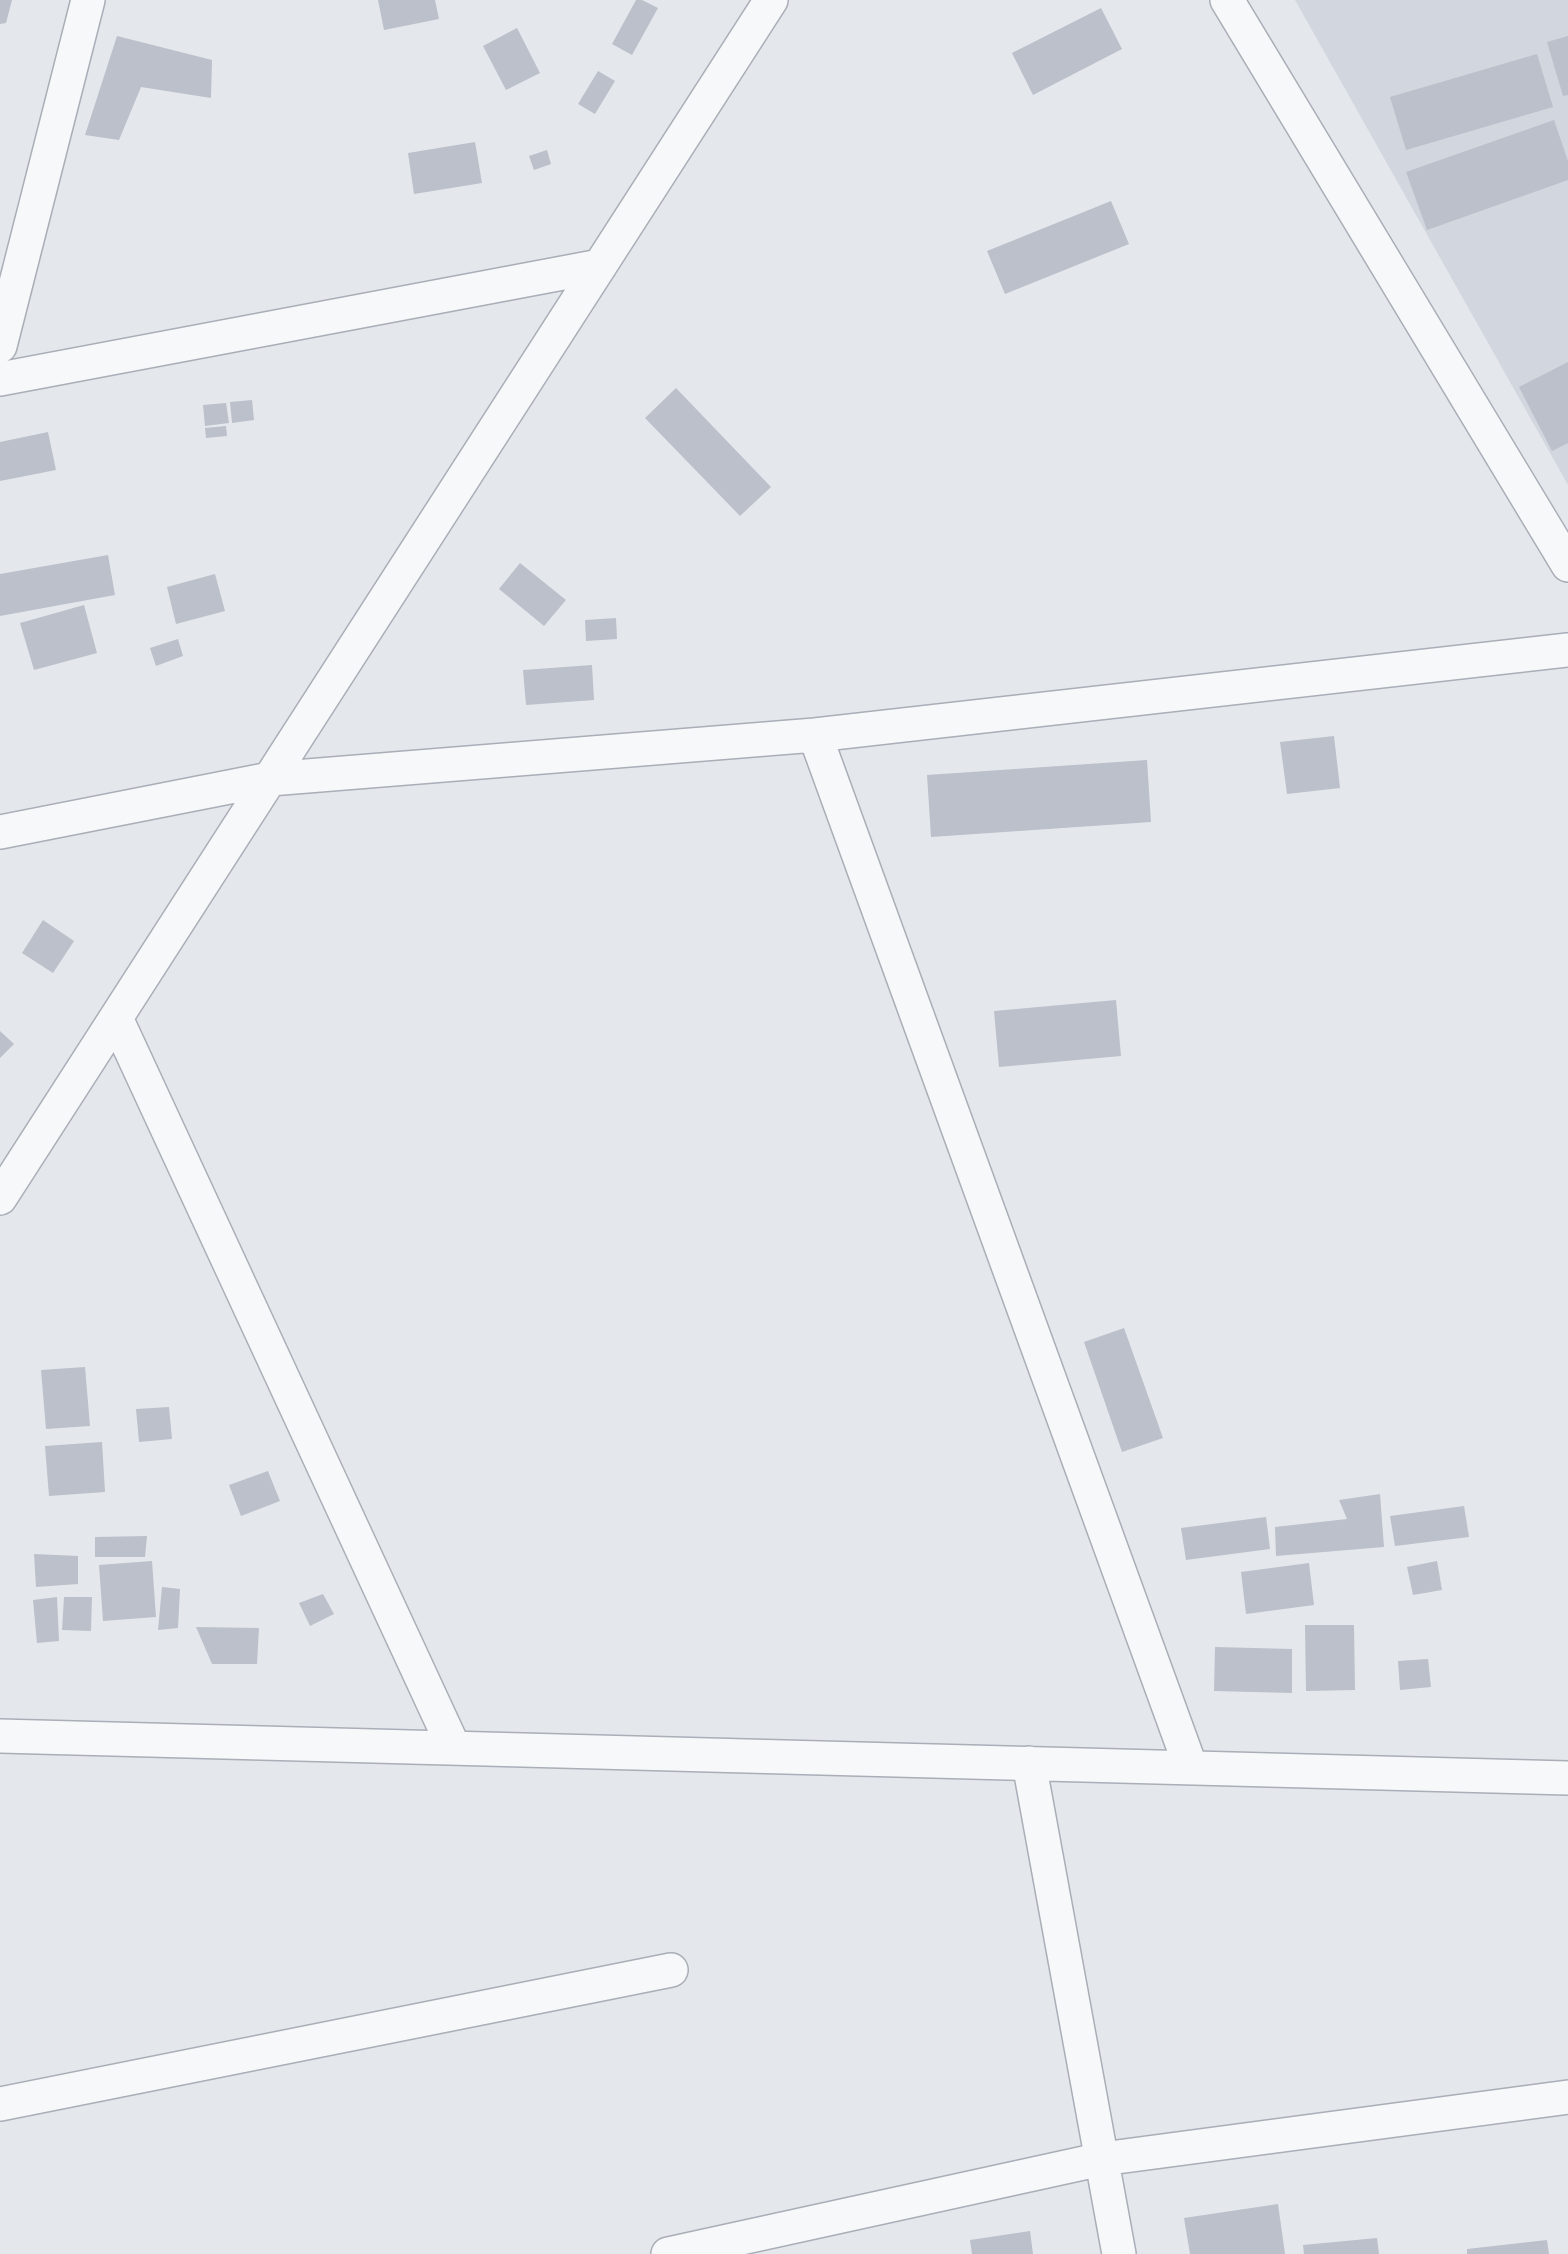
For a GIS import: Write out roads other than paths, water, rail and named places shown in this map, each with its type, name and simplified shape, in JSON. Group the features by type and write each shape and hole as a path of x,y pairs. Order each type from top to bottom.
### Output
{"street":[{"path":"0,346 88,0"},
{"path":"0,1198 771,0"},
{"path":"1227,0 1568,565"},
{"path":"0,379 600,266"},
{"path":"0,832 270,779 815,735 1568,650"},
{"path":"815,735 1191,1768"},
{"path":"116,1018 454,1748"},
{"path":"0,1736 1568,1778"},
{"path":"1029,1763 1119,2254"},
{"path":"0,2104 671,1970"},
{"path":"668,2254 1102,2159 1568,2097"}]}
